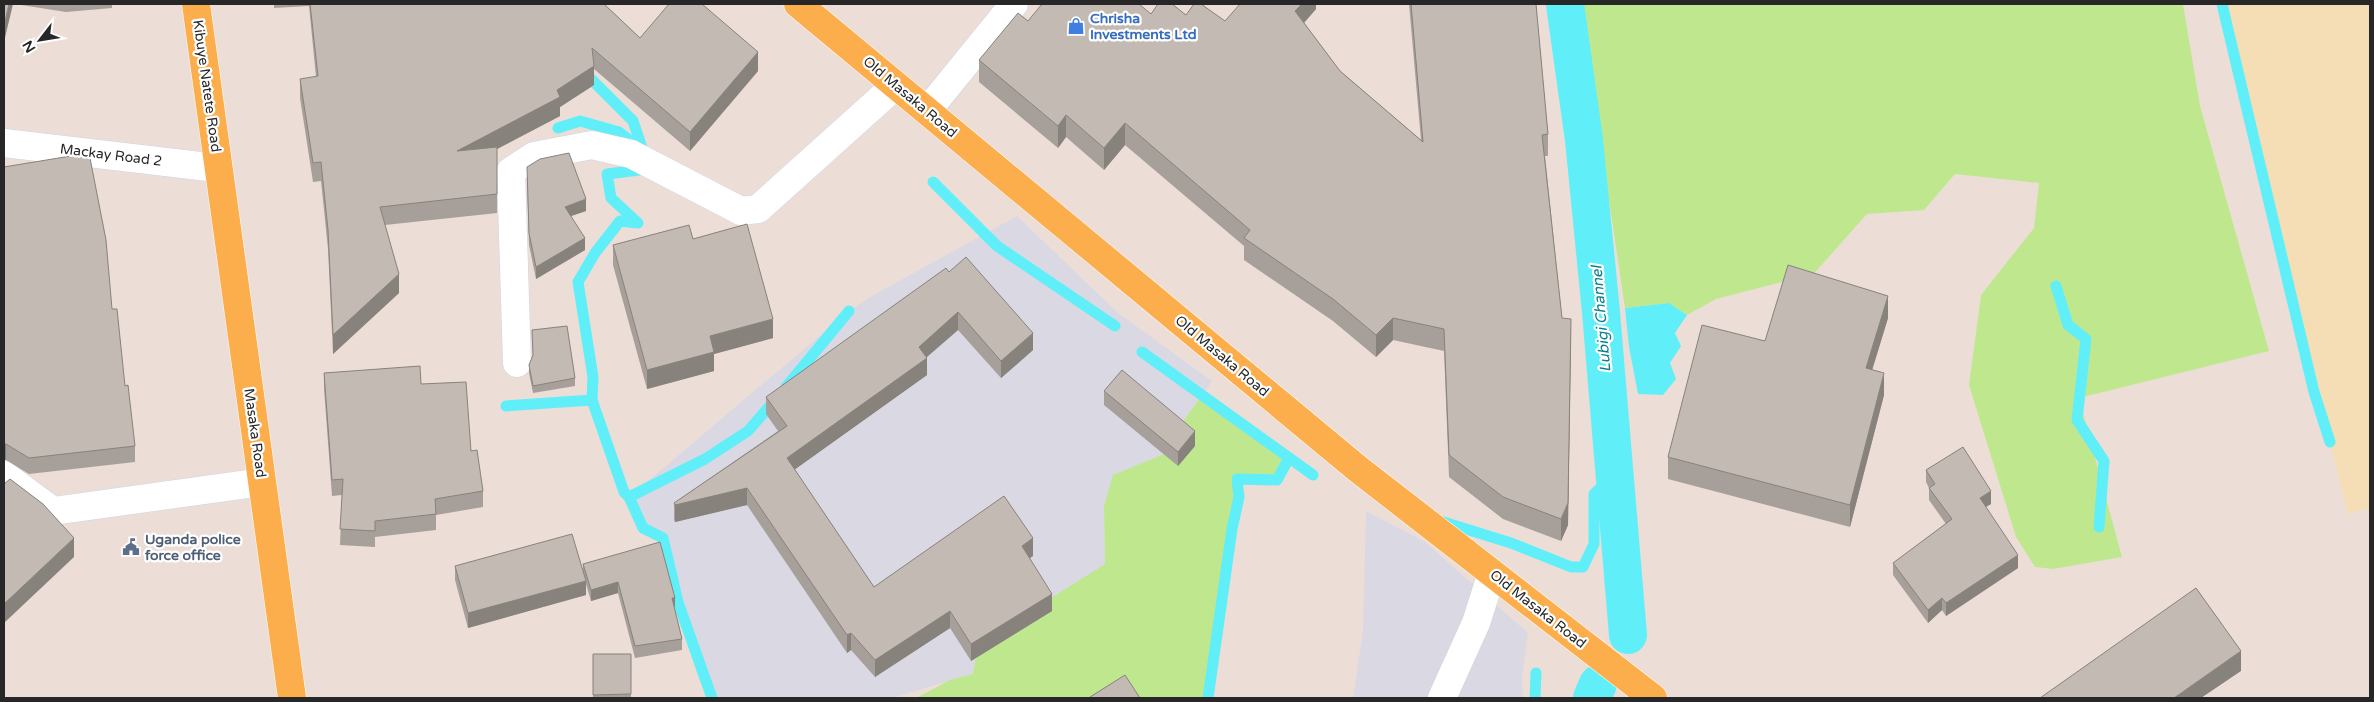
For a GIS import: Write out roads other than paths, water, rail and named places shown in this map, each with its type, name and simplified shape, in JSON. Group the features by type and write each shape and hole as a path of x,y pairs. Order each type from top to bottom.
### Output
{"main road":[{"name":"Kibuye Natete Road","path":"196,4 218,168"},
{"name":"Old Masaka Road","path":"798,4 1358,469 1653,698"},
{"name":"Masaka Road","path":"218,168 292,698"}],"street":[{"path":"927,111 1014,4"},
{"path":"517,363 511,171 534,156 592,145 631,154 741,211 758,209 896,85"},
{"name":"Mackay Road 2","path":"4,143 218,168"},
{"path":"4,475 53,511 262,482"},
{"path":"1442,698 1476,623 1492,572"}],"water":[{"path":"1669,303 1687,315 1675,333 1681,346 1670,363 1676,379 1663,395 1638,394 1629,347 1625,308"}],"waterway":[{"name":"Lubigi Channel","path":"1565,4 1584,140 1601,312 1628,635"},
{"path":"2222,4 2314,392 2330,442"},
{"path":"584,72 633,121 643,151"},
{"path":"558,128 580,121 619,132 640,148"},
{"path":"592,400 593,377 578,282 595,253 620,221 638,223 611,198 607,174 639,170 641,163"},
{"path":"933,182 997,246 1115,326"},
{"path":"2056,286 2068,325 2086,339 2077,420 2104,461 2099,527"},
{"path":"786,387 849,311"},
{"path":"1142,352 1313,475"},
{"path":"629,497 705,459 748,431 776,399"},
{"path":"506,406 592,400 624,492 629,497 643,528 663,538 678,602 712,698"},
{"path":"1208,698 1232,529 1239,497 1237,479 1277,480 1289,458"},
{"path":"1437,520 1511,543 1571,567 1583,567 1594,544 1594,494 1614,475"},
{"path":"1535,698 1536,673"},
{"name":"Lubigi Channel","path":"1592,698 1598,684"}],"place":[{"name":"Chrisha Investments Ltd","path":"1076,26"},
{"name":"Uganda police force office","path":"131,547"}]}
